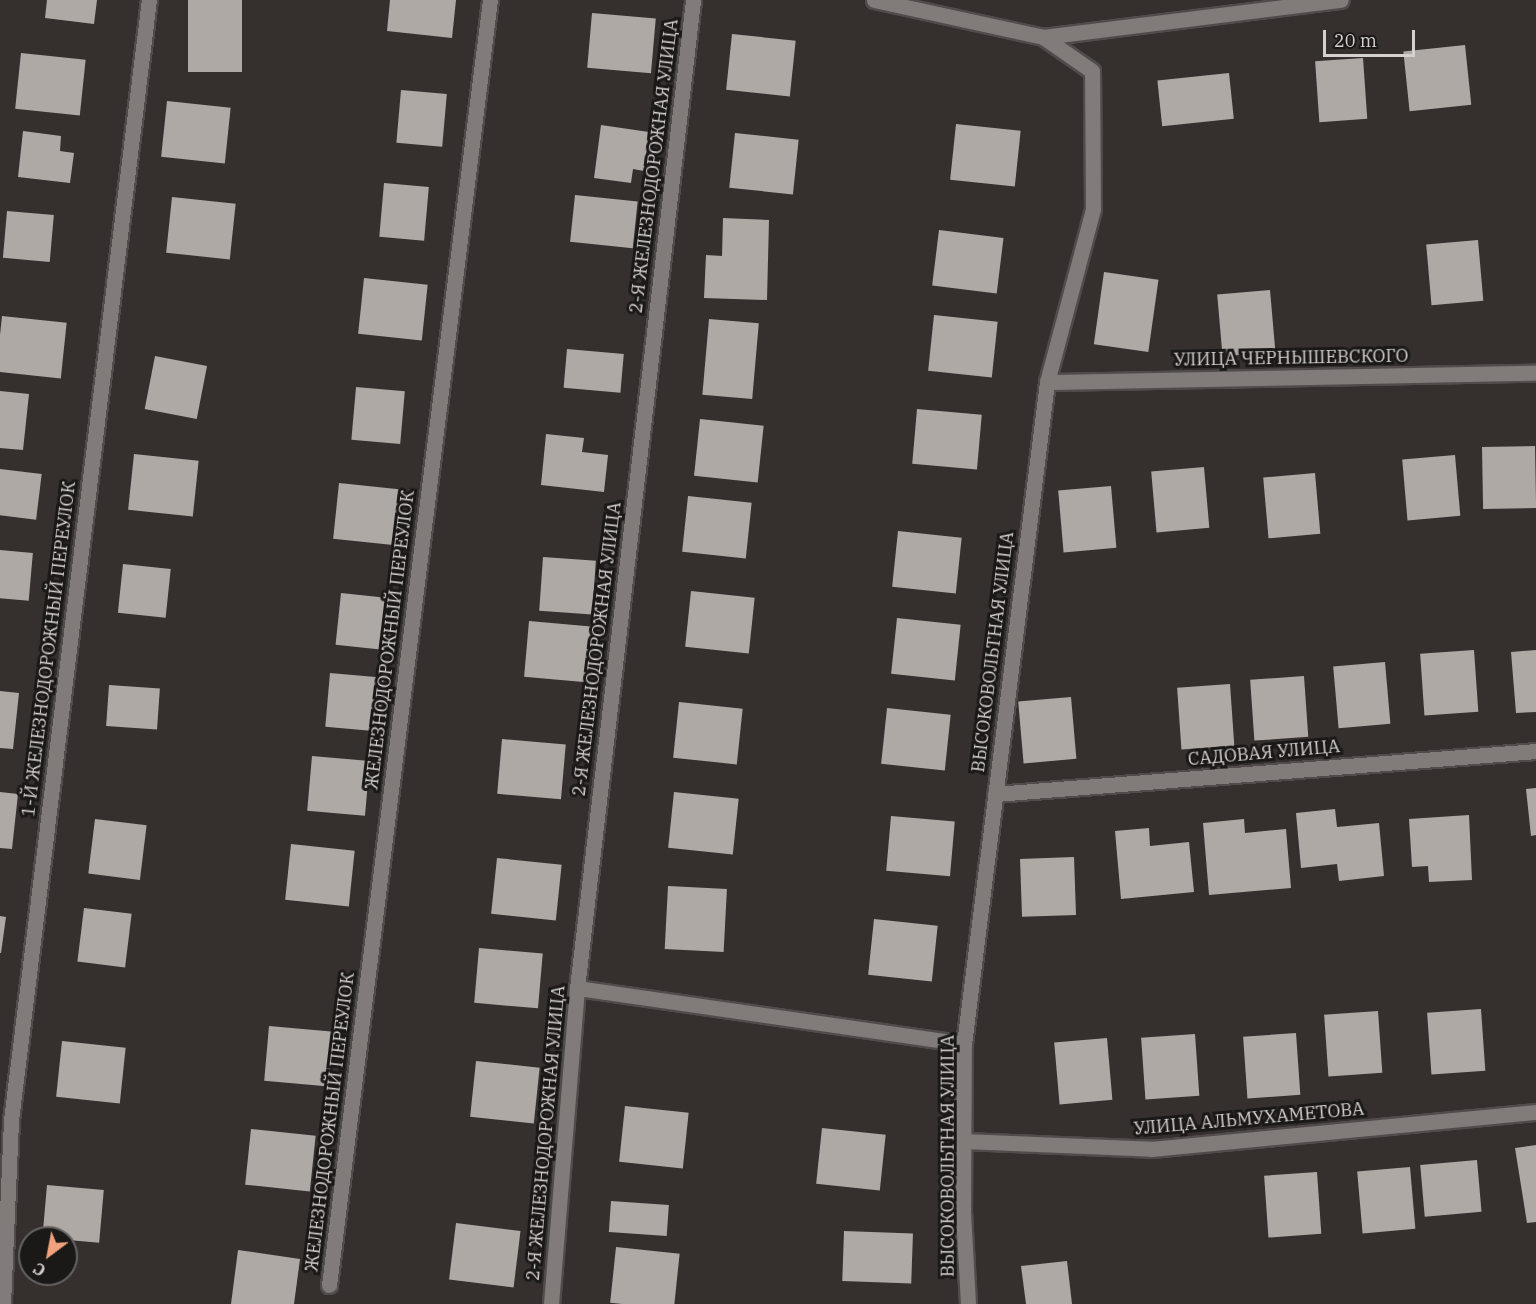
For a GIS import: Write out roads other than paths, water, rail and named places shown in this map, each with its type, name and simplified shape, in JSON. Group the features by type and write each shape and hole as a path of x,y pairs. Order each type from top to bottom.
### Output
{"street":[{"name":"1-Й ЖЕЛЕЗНОДОРОЖНЫЙ ПЕРЕУЛОК","path":"3,1304 11,1120 149,0"},
{"name":"ЖЕЛЕЗНОДОРОЖНЫЙ ПЕРЕУЛОК","path":"329,1285 490,0"},
{"name":"2-Я ЖЕЛЕЗНОДОРОЖНАЯ УЛИЦА","path":"551,1304 577,987 693,0"},
{"path":"874,0 1043,37 1341,0"},
{"name":"ВЫСОКОВОЛЬТНАЯ УЛИЦА","path":"968,1304 964,1044 1047,382 1093,210 1092,71 1043,37"},
{"name":"УЛИЦА ЧЕРНЫШЕВСКОГО","path":"1047,382 1536,373"},
{"name":"САДОВАЯ УЛИЦА","path":"995,794 1536,751"},
{"path":"577,987 964,1044"},
{"name":"УЛИЦА АЛЬМУХАМЕТОВА","path":"964,1141 1150,1149 1536,1112"}]}
